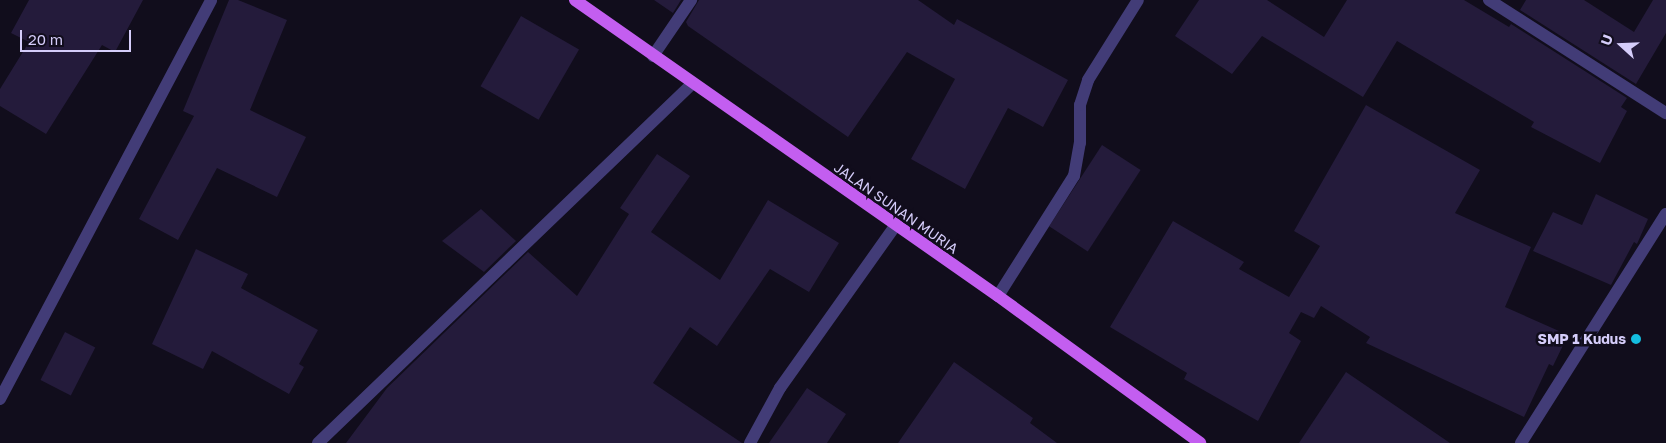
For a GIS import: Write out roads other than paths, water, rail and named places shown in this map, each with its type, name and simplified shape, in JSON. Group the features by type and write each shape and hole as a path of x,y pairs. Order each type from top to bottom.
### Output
{"main road":[{"name":"JALAN SUNAN MURIA","path":"575,0 692,84 998,296 1200,443"}],"street":[{"path":"0,398 211,0"},
{"path":"653,56 691,0"},
{"path":"998,296 1074,176 1080,144 1080,105 1088,80 1138,0"},
{"path":"1489,0 1666,113"},
{"path":"318,443 692,84"},
{"path":"1521,443 1666,214"},
{"path":"750,443 780,388 895,226"}],"place":[{"name":"SMP 1 Kudus","path":"1636,339"}]}
